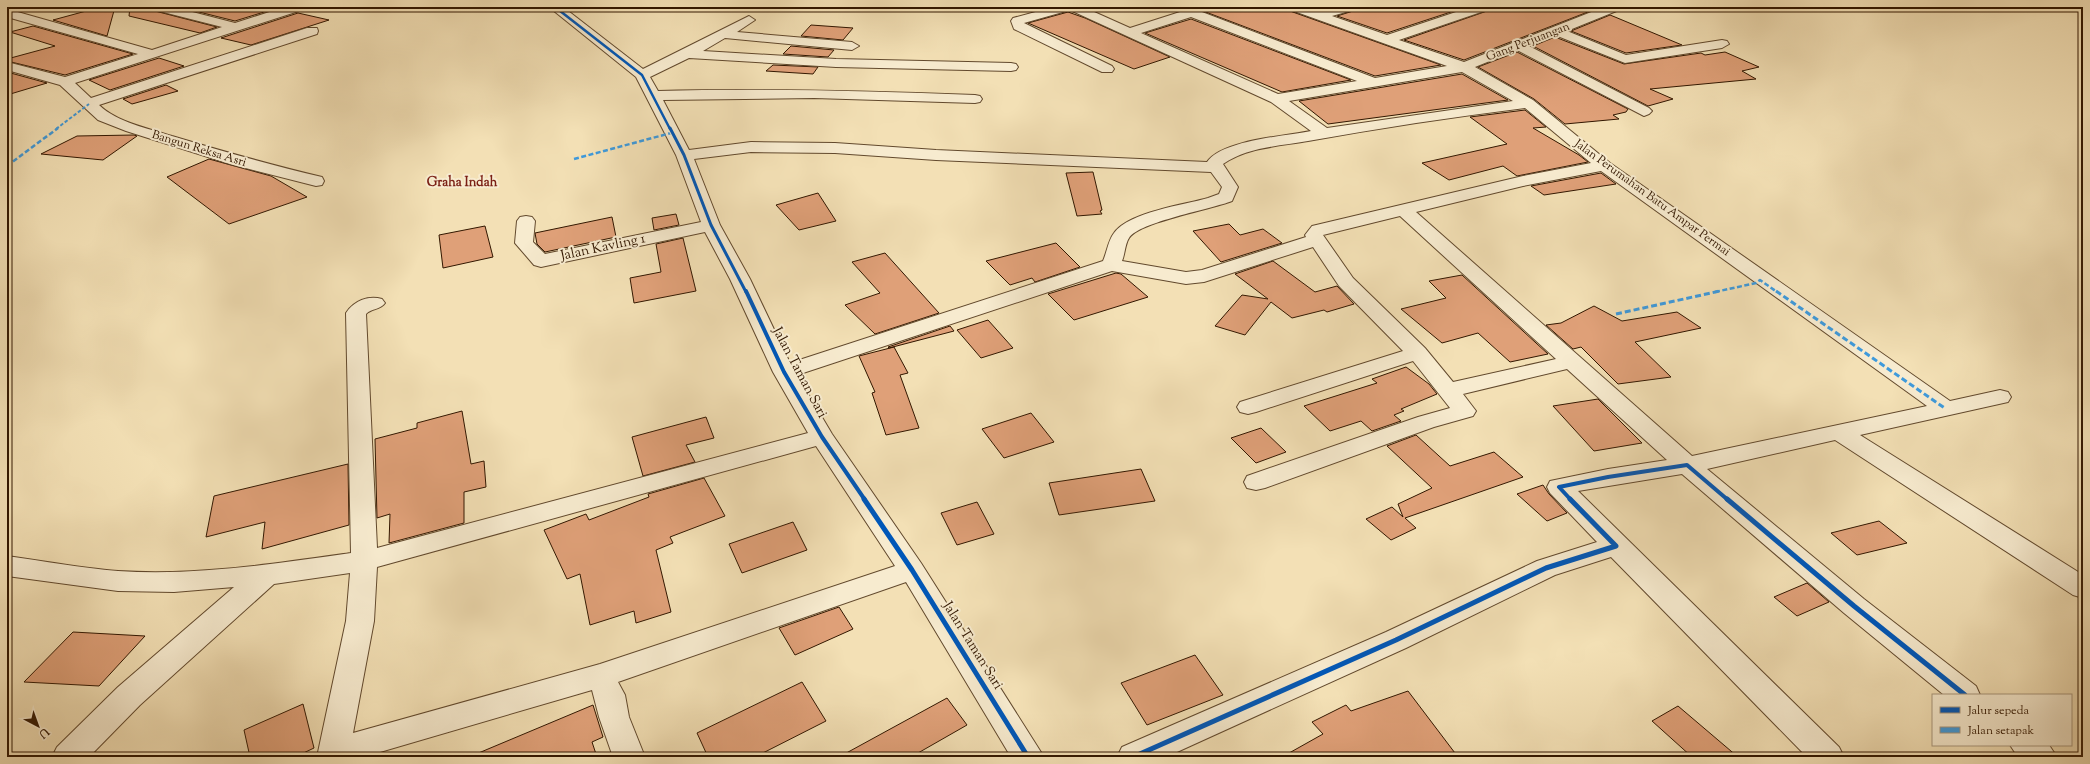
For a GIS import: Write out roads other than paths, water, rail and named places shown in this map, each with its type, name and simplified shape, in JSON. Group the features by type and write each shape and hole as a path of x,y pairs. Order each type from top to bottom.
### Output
{"street":[{"path":"160,7 236,27"},
{"path":"65,82 298,7"},
{"name":"Jalan Taman Sari","path":"555,7 642,75 684,155 711,225 740,279 784,372 822,438 912,570 1028,757"},
{"path":"1068,7 1017,21 1019,26 1106,69"},
{"path":"1073,7 1276,99 1324,133"},
{"path":"1177,7 1373,82"},
{"path":"1130,32 1212,7"},
{"name":"Jalan Perumahan Batu Ampar Permai","path":"1295,7 1464,67 1528,103 1604,166 1946,409"},
{"path":"1321,15 1349,7"},
{"path":"1388,40 1483,7"},
{"name":"Gang Perjuangan","path":"1276,99 1464,67 1615,7"},
{"path":"7,13 152,54"},
{"path":"642,75 687,54 749,20"},
{"path":"89,104 312,31"},
{"path":"1556,31 1625,59 1722,44"},
{"path":"721,34 852,46"},
{"path":"1519,46 1644,112"},
{"path":"687,54 836,63 1011,67"},
{"name":"Bangun Reksa Asri","path":"7,66 65,82 103,117 132,128 236,161 316,181"},
{"path":"653,96 718,93 814,94 976,99"},
{"path":"1111,265 1116,257 1117,244 1124,232 1151,219 1214,203 1226,198 1230,187 1216,167 1216,162 1223,156 1256,146 1324,133 1528,103"},
{"path":"684,155 751,147 835,148 936,155 1216,167"},
{"path":"1256,482 1426,422 1465,411 1449,390 1417,354 1346,282 1314,235 1318,230 1405,211 1523,181 1604,166"},
{"path":"1405,211 1574,361 1687,465 1854,606 1963,694"},
{"name":"Jalan Kavling 1","path":"526,221 524,243 541,261 711,225"},
{"path":"784,372 1088,274 1111,265 1186,278 1204,276 1317,240"},
{"path":"376,303 362,307 356,313 364,561 360,621 333,755 600,676 912,570"},
{"path":"1248,407 1417,354"},
{"path":"1449,390 1574,361"},
{"path":"1828,757 1616,546 1559,487 1608,477 1687,465 2000,397"},
{"path":"1839,432 2083,588"},
{"path":"7,566 118,581 174,582 266,575 364,561 822,438"},
{"path":"1134,757 1396,640 1546,568 1616,546"},
{"path":"68,757 129,696 266,575"},
{"path":"600,676 610,696 614,717 629,757"},
{"path":"2027,746 2041,757"}],"district":[{"name":"Graha Indah","path":"462,183"}]}
